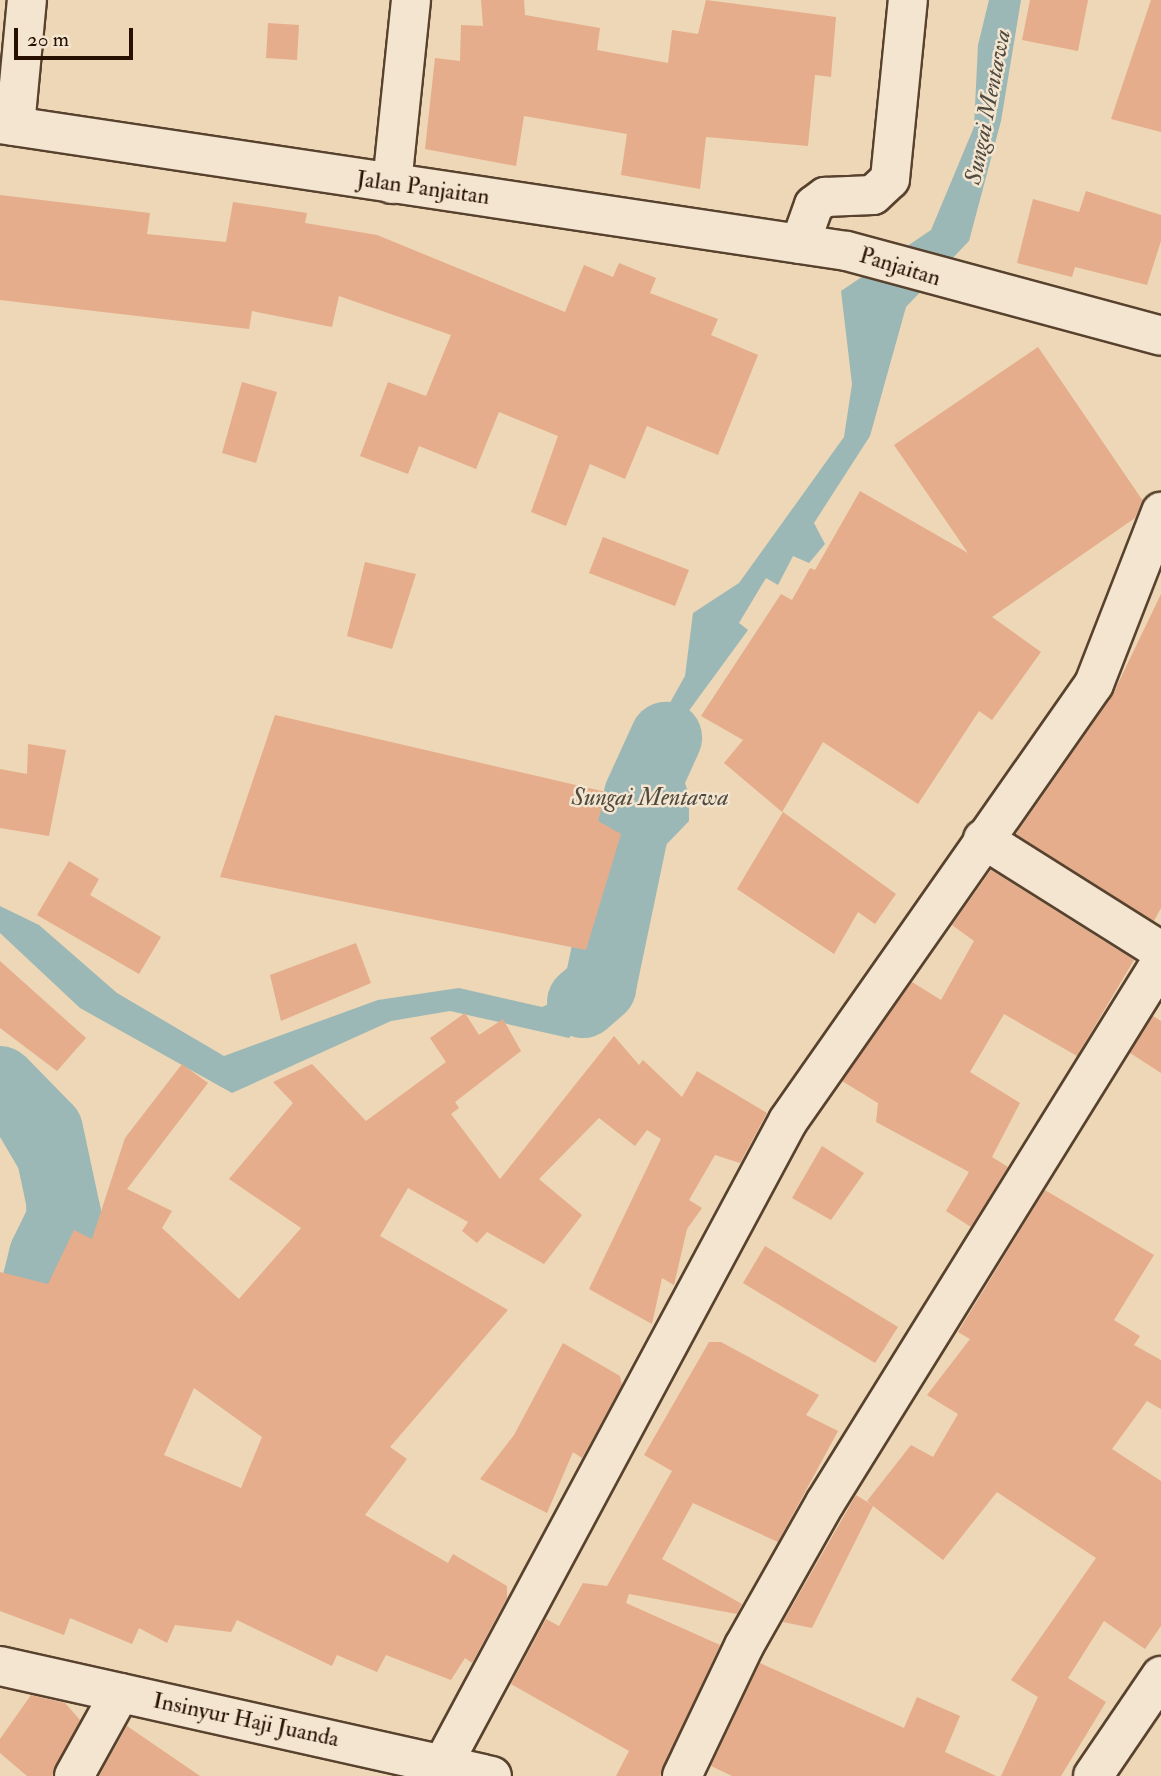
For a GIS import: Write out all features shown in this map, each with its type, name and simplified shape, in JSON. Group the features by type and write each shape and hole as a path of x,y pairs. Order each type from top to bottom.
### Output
{"street":[{"path":"7,125 27,0"},
{"path":"392,184 411,0"},
{"path":"800,244 814,205 825,197 873,195 890,178 908,0"},
{"name":"Jalan Panjaitan","path":"7,125 847,251"},
{"name":"Panjaitan","path":"847,251 953,283 1161,336"},
{"path":"433,1766 782,1131 983,839 1094,684 1161,512"},
{"path":"983,839 1161,951"},
{"path":"682,1776 732,1671 825,1503 1161,962"},
{"name":"Insinyur Haji Juanda","path":"0,1666 433,1766 492,1776"},
{"path":"1093,1776 1161,1676"},
{"path":"75,1776 120,1693"}],"water":[{"name":"Sungai Mentawa","path":"989,0 1021,0 1001,121 969,241 906,307 870,436 814,523 825,544 809,563 793,556 778,585 766,578 739,623 748,630 688,712 675,757 689,794 689,821 664,847 604,817 614,789 607,785 625,756 649,740 685,676 693,613 739,583 844,437 852,384 841,291 931,230 974,127 978,45"},
{"path":"0,906 39,925 117,993 224,1056 378,1000 459,988 542,1007 581,990 600,956 605,906 636,927 621,982 569,1038 450,1011 391,1021 232,1093 80,1008 0,933"},
{"path":"0,1060 46,1127 65,1214 50,1317 27,1281 26,1181 0,1137"}],"building":[{"path":"481,0 524,0 525,15 600,28 597,50 668,63 672,30 698,34 706,0 836,17 831,77 815,75 808,146 706,137 700,189 621,175 627,134 524,116 516,166 425,149 435,58 460,61 461,25 483,26"},
{"path":"1030,0 1088,0 1078,51 1022,40"},
{"path":"1151,0 1161,0 1161,132 1111,119"},
{"path":"268,23 299,25 297,60 266,58"},
{"path":"1086,191 1161,215 1161,241 1147,285 1075,267 1072,277 1017,263 1033,199 1079,212"},
{"path":"0,195 150,213 147,234 226,242 233,202 307,213 305,223 377,235 565,312 584,265 613,277 619,263 656,278 650,293 718,319 711,335 758,355 718,455 647,426 625,479 590,464 566,526 531,512 558,436 499,412 476,469 419,446 408,474 360,456 388,382 426,396 451,335 339,296 332,327 252,311 249,329 0,300"},
{"path":"1038,347 1143,501 1135,518 992,617 1041,652 992,720 979,711 918,804 823,742 782,812 724,763 743,740 701,716 781,594 792,600 810,568 815,570 860,491 968,553 894,445"},
{"path":"242,382 277,392 256,463 222,453"},
{"path":"603,537 689,570 675,606 589,573"},
{"path":"365,562 416,574 392,649 347,636"},
{"path":"1161,594 1161,908 1154,921 1016,834 1112,696"},
{"path":"275,715 606,792 598,821 621,834 586,950 220,877"},
{"path":"28,744 66,750 49,836 0,828 0,769 27,774"},
{"path":"783,812 896,894 875,924 858,912 834,954 737,889"},
{"path":"69,861 99,879 90,895 161,937 139,974 37,915"},
{"path":"991,870 1134,960 1077,1056 1004,1014 970,1072 1020,1103 992,1157 1008,1167 971,1227 946,1211 969,1172 876,1122 878,1103 842,1081 912,982 941,1000 974,941 952,925"},
{"path":"356,943 371,983 281,1021 270,975"},
{"path":"0,961 86,1038 57,1071 0,1028"},
{"path":"465,1013 479,1035 503,1019 521,1051 455,1102 459,1108 451,1114 500,1179 614,1036 639,1065 643,1060 682,1097 697,1071 767,1113 740,1163 715,1155 689,1200 702,1208 687,1229 674,1285 662,1278 652,1324 589,1289 661,1139 647,1130 635,1146 599,1118 539,1179 582,1215 544,1264 487,1232 477,1243 462,1231 468,1222 408,1188 380,1236 508,1310 390,1447 407,1459 365,1515 448,1563 453,1554 507,1586 507,1598 472,1663 465,1658 451,1680 386,1655 377,1672 337,1655 332,1666 237,1620 231,1632 175,1625 167,1643 139,1628 132,1644 70,1618 64,1635 0,1611 0,1272 48,1284 74,1230 92,1239 125,1138 182,1064 208,1083 127,1189 172,1211 162,1228 239,1299 301,1228 229,1179 293,1103 273,1082 312,1064 366,1121 446,1062 430,1038","holes":["194,1388 262,1437 241,1488 164,1455"]},
{"path":"1153,1016 1161,1021 1161,1073 1130,1053"},
{"path":"822,1146 864,1173 831,1220 792,1198"},
{"path":"1045,1190 1154,1255 1114,1320 1140,1336 1134,1345 1161,1360 1161,1409 1147,1401 1112,1449 1161,1481 1161,1626 1145,1649 1104,1621 1068,1678 1106,1702 1061,1776 1001,1776 1038,1697 1011,1680 1096,1558 997,1492 943,1560 873,1506 812,1628 783,1622 856,1495 872,1505 867,1501 911,1445 933,1457 958,1414 927,1395 970,1339 958,1332"},
{"path":"765,1246 898,1327 875,1363 743,1283"},
{"path":"709,1342 721,1342 819,1395 806,1415 838,1431 778,1542 693,1503 662,1559 742,1604 737,1614 629,1594 626,1603 720,1645 660,1776 616,1776 629,1751 511,1684 546,1619 559,1626 583,1583 607,1586 672,1471 644,1455"},
{"path":"563,1343 620,1376 622,1385 582,1458 573,1452 547,1513 480,1479 514,1435"},
{"path":"760,1663 904,1728 917,1697 960,1716 945,1752 996,1776 732,1776 711,1766"},
{"path":"31,1695 65,1703 80,1720 52,1776 27,1776 0,1753 0,1739"},
{"path":"127,1726 200,1776 99,1776"}],"waterway":[{"name":"Sungai Mentawa","path":"583,1002 600,987 640,795 666,738"},
{"name":"Sungai Mentawa","path":"0,1082 47,1130 65,1214 45,1255 21,1351 0,1367"}]}
